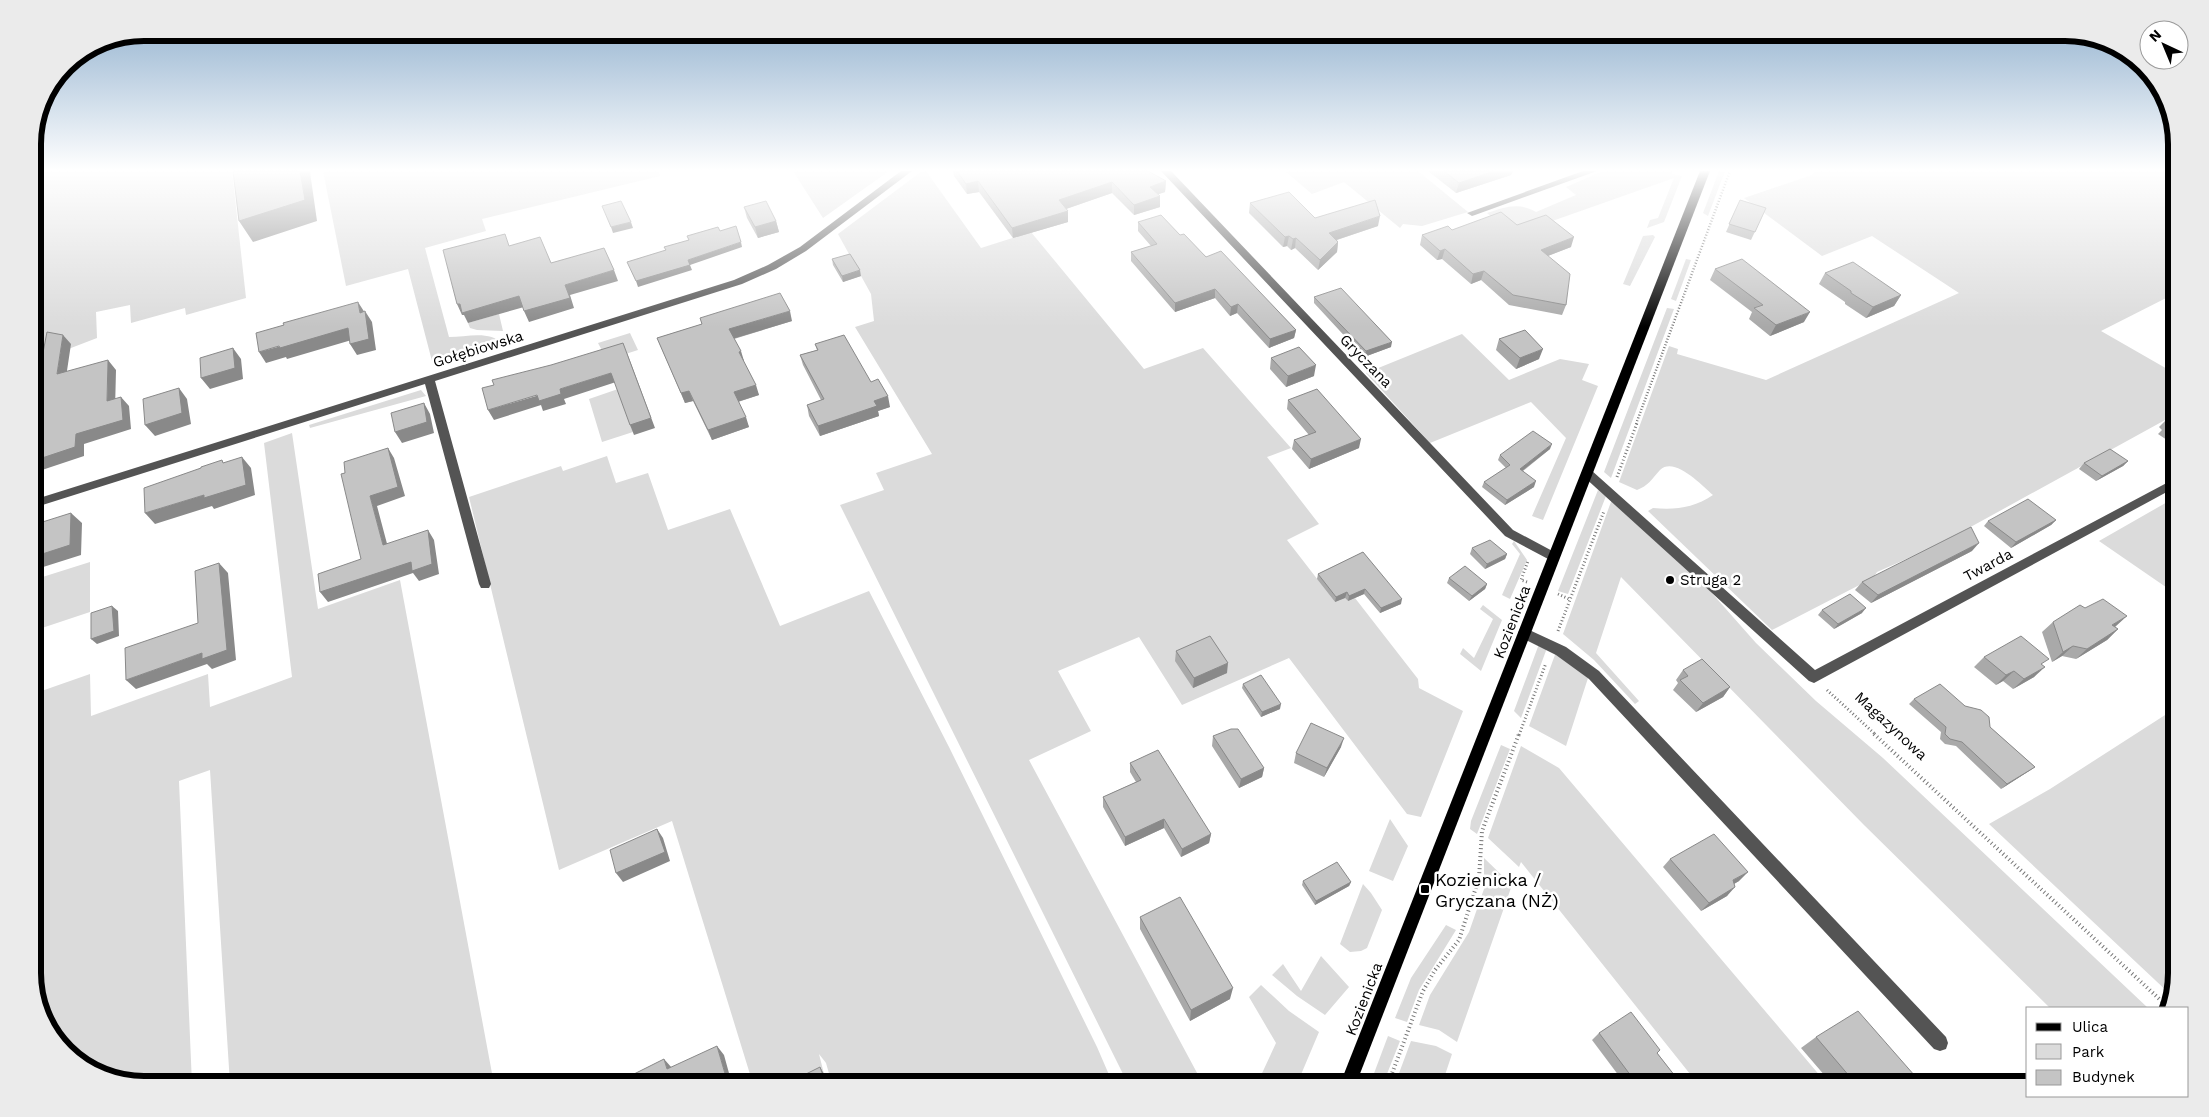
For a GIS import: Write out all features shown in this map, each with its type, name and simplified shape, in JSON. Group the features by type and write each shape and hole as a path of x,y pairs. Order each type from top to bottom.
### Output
{"main road":[{"name":"Kozienicka","path":"1351,1076 1685,223"}],"street":[{"name":"Gołębiowska","path":"41,501 701,295 772,267 803,249 837,223"},
{"name":"Gryczana","path":"1215,223 1509,533 1554,558"},
{"path":"429,380 485,584"},
{"path":"1587,473 1814,677"},
{"name":"Twarda","path":"1814,677 2168,486"},
{"path":"1525,633 1553,645 1580,662 1594,675 1940,1043"}],"path":[{"path":"1391,1076 1423,991 1435,970 1458,940 1479,878 1482,831 1711,223"},
{"name":"Magazynowa","path":"1814,677 2163,1002"}],"green space":[{"path":"41,223 238,223 246,298 186,315 185,308 131,323 130,305 96,312 97,338 58,353 51,366 41,369"},
{"path":"333,223 483,223 486,231 425,248 449,337 485,336 492,337 503,344 433,365 408,269 346,286"},
{"path":"852,223 963,223 981,248 1031,232 1144,369 1203,348 1291,448 1267,457 1319,524 1287,540 1335,602 1345,598 1348,601 1355,598 1418,679 1419,688 1463,711 1421,817 1407,814 1289,658 1182,705 1139,637 1058,671 1091,731 1029,760 1199,1076 1124,1076 840,505 884,490 876,473 932,454 855,327 874,321 871,294 838,234"},
{"path":"1394,223 1431,223 1422,226 1403,224 1400,228"},
{"path":"1499,223 1547,223 1513,235"},
{"path":"1649,223 1661,223 1647,228"},
{"path":"1778,223 2168,223 2168,297 2101,331 2168,369 2168,418 1936,546 1877,572 1873,578 1772,630 1648,511 1653,508 1669,509 1691,505 1713,495 1688,474 1673,467 1666,467 1660,470 1647,484 1637,490 1619,482 1669,346 1678,349 1677,354 1766,380 1959,293 1872,236 1822,256"},
{"path":"1653,235 1655,237 1630,286 1623,284 1643,236"},
{"path":"1686,259 1691,260 1676,301 1671,299"},
{"path":"1667,308 1674,309 1611,478 1604,472"},
{"path":"499,314 503,331 477,330 470,328 468,323"},
{"path":"630,333 638,350 607,360 598,343"},
{"path":"1462,334 1509,380 1560,359 1589,364 1582,380 1598,386 1543,520 1532,516 1566,438 1531,402 1430,443 1366,373"},
{"path":"618,389 633,432 602,442 589,399"},
{"path":"421,390 426,396 310,428 309,425"},
{"path":"292,433 318,609 400,580 493,1076 229,1076 210,770 179,781 192,1076 138,1076 125,1074 99,1065 76,1050 67,1041 52,1018 47,1006 41,979 41,691 90,674 91,716 208,674 210,707 292,677 264,443"},
{"path":"607,456 616,483 648,473 668,530 730,509 780,626 869,591 949,747 1110,1076 830,1076 826,1063 819,1054 824,1074 820,1076 751,1076 672,821 559,870 469,497 561,466 563,471"},
{"path":"1598,490 1606,496 1568,594 1558,591"},
{"path":"1612,499 1710,591 1756,643 1816,701 1883,758 2147,1007 2049,1007 1864,825 1621,577 1596,653 1639,701 1635,704 1594,660 1563,634"},
{"path":"2168,502 2168,588 2099,541"},
{"path":"1514,541 1527,560 1510,599 1502,595 1520,554 1512,544"},
{"path":"90,562 90,612 41,628 41,577"},
{"path":"1483,605 1502,620 1481,671 1460,654 1463,648 1474,658 1493,619 1480,609"},
{"path":"1539,644 1547,648 1521,718 1514,711"},
{"path":"1556,652 1588,678 1566,746 1529,726"},
{"path":"2168,713 2168,979 2166,991 1989,824 2050,789"},
{"path":"1501,745 1510,749 1477,834 1470,829 1471,821"},
{"path":"1521,746 1559,768 1820,1076 1692,1076 1521,862 1519,867 1488,838"},
{"path":"1390,819 1408,846 1393,881 1369,871"},
{"path":"1484,858 1512,885 1457,1042 1439,1030 1419,1025 1430,995 1469,932 1484,889"},
{"path":"1363,884 1382,910 1367,948 1361,951 1350,952 1340,944"},
{"path":"1446,925 1456,930 1419,990 1407,1022 1395,1018 1411,978"},
{"path":"1321,956 1349,987 1325,1015 1297,996 1272,975 1283,964 1301,991"},
{"path":"1261,985 1289,1011 1319,1032 1300,1076 1261,1076 1276,1043 1249,997"},
{"path":"1388,1036 1400,1041 1386,1076 1373,1076"},
{"path":"1411,1041 1436,1046 1452,1054 1445,1076 1398,1076"}],"building":[{"path":"609,223 626,223 611,227"},
{"path":"753,223 769,223 755,227"},
{"path":"1008,223 1028,223 1012,228"},
{"path":"1139,223 1169,223 1180,235 1184,234 1206,257 1221,251 1296,330 1270,339 1238,304 1231,307 1215,289 1175,303 1131,252 1157,244"},
{"path":"1271,223 1359,223 1329,233 1338,242 1320,260 1296,238 1285,237"},
{"path":"1471,223 1515,223 1517,225 1522,223 1556,223 1574,237 1541,250 1570,274 1566,305 1513,295 1484,271 1473,274 1445,249 1440,251 1422,235 1448,226 1452,230"},
{"path":"1729,223 1759,223 1755,232"},
{"path":"736,226 741,242 688,260 690,265 636,281 627,262 666,250 664,247 689,240 687,236 718,227 720,231"},
{"path":"505,234 509,246 540,237 551,263 604,248 614,270 565,285 570,298 524,311 519,296 462,313 460,304 457,304 443,250"},
{"path":"850,254 860,270 842,276 832,259"},
{"path":"1742,259 1810,312 1776,325 1754,308 1763,305 1715,269"},
{"path":"1853,262 1901,295 1873,307 1825,273"},
{"path":"1341,288 1392,342 1366,351 1314,297"},
{"path":"780,293 790,311 729,329 756,385 734,392 746,417 708,430 689,391 681,393 657,338 702,324 700,318"},
{"path":"358,302 360,313 365,311 369,339 350,344 348,328 280,348 279,346 259,352 256,333 284,325 283,323"},
{"path":"1525,330 1543,349 1520,358 1499,339"},
{"path":"47,332 63,335 57,374 108,360 107,401 121,397 123,420 76,434 75,447 41,458 41,363"},
{"path":"844,335 871,382 878,379 888,396 874,401 877,406 818,426 807,405 824,399 800,355 818,350 815,344"},
{"path":"623,343 651,418 630,425 611,373 560,389 561,394 539,401 537,395 488,410 482,388 494,385 492,380 551,365"},
{"path":"1299,347 1316,365 1288,376 1271,358"},
{"path":"233,348 235,368 201,378 200,358"},
{"path":"179,388 182,413 145,425 143,399"},
{"path":"1317,389 1361,439 1311,459 1294,440 1316,432 1288,400"},
{"path":"424,403 427,422 395,432 391,413"},
{"path":"1533,431 1552,444 1520,469 1536,481 1507,500 1484,482 1510,465 1500,455"},
{"path":"388,448 398,487 370,496 383,545 428,530 432,564 412,571 411,562 320,592 318,574 361,559 341,474 345,473 344,462"},
{"path":"2110,449 2128,461 2102,476 2084,463"},
{"path":"242,457 246,485 204,498 204,495 145,513 144,488 222,460 223,463"},
{"path":"2028,499 2056,520 2016,542 1988,521"},
{"path":"71,513 70,545 41,554 41,522"},
{"path":"1971,527 1979,543 1878,595 1862,582"},
{"path":"1490,540 1507,554 1487,564 1472,548"},
{"path":"1363,552 1402,599 1381,608 1365,589 1349,596 1347,592 1336,597 1318,574"},
{"path":"219,563 227,650 202,659 202,653 126,680 125,648 198,623 195,571"},
{"path":"1465,566 1487,584 1472,596 1449,578"},
{"path":"1850,594 1866,608 1838,624 1822,610"},
{"path":"2103,599 2127,616 2112,625 2118,629 2087,649 2073,646 2063,652 2053,622 2080,605 2085,608"},
{"path":"112,606 114,631 91,639 91,613"},
{"path":"1210,636 1228,663 1194,678 1176,651"},
{"path":"2021,636 2049,659 2041,664 2045,667 2024,679 2014,671 2006,675 1984,657"},
{"path":"1702,659 1730,687 1703,703 1680,680 1688,676 1683,670"},
{"path":"1261,675 1281,704 1262,712 1243,684"},
{"path":"1940,684 1965,706 1981,710 1989,717 1990,727 2035,767 2007,784 1962,742 1950,739 1945,734 1946,727 1914,699"},
{"path":"1311,723 1344,738 1327,768 1296,753"},
{"path":"1231,729 1238,729 1264,768 1241,779 1213,736"},
{"path":"1158,750 1211,834 1182,849 1164,819 1125,837 1103,797 1141,780 1130,763"},
{"path":"657,829 665,852 616,873 610,850"},
{"path":"1714,834 1748,872 1733,880 1735,887 1709,903 1670,859"},
{"path":"1337,862 1351,882 1316,901 1303,881"},
{"path":"1180,897 1233,988 1191,1010 1140,917"},
{"path":"1858,1011 1915,1076 1849,1076 1816,1037"},
{"path":"1631,1012 1660,1050 1657,1053 1675,1076 1631,1076 1599,1033"},
{"path":"717,1046 726,1076 630,1076 664,1059 667,1069"},
{"path":"820,1067 823,1076 802,1076"}],"place":[{"name":"Struga 2","path":"1670,580"},
{"name":"Kozienicka / Gryczana (NŻ)","path":"1425,889"}]}
